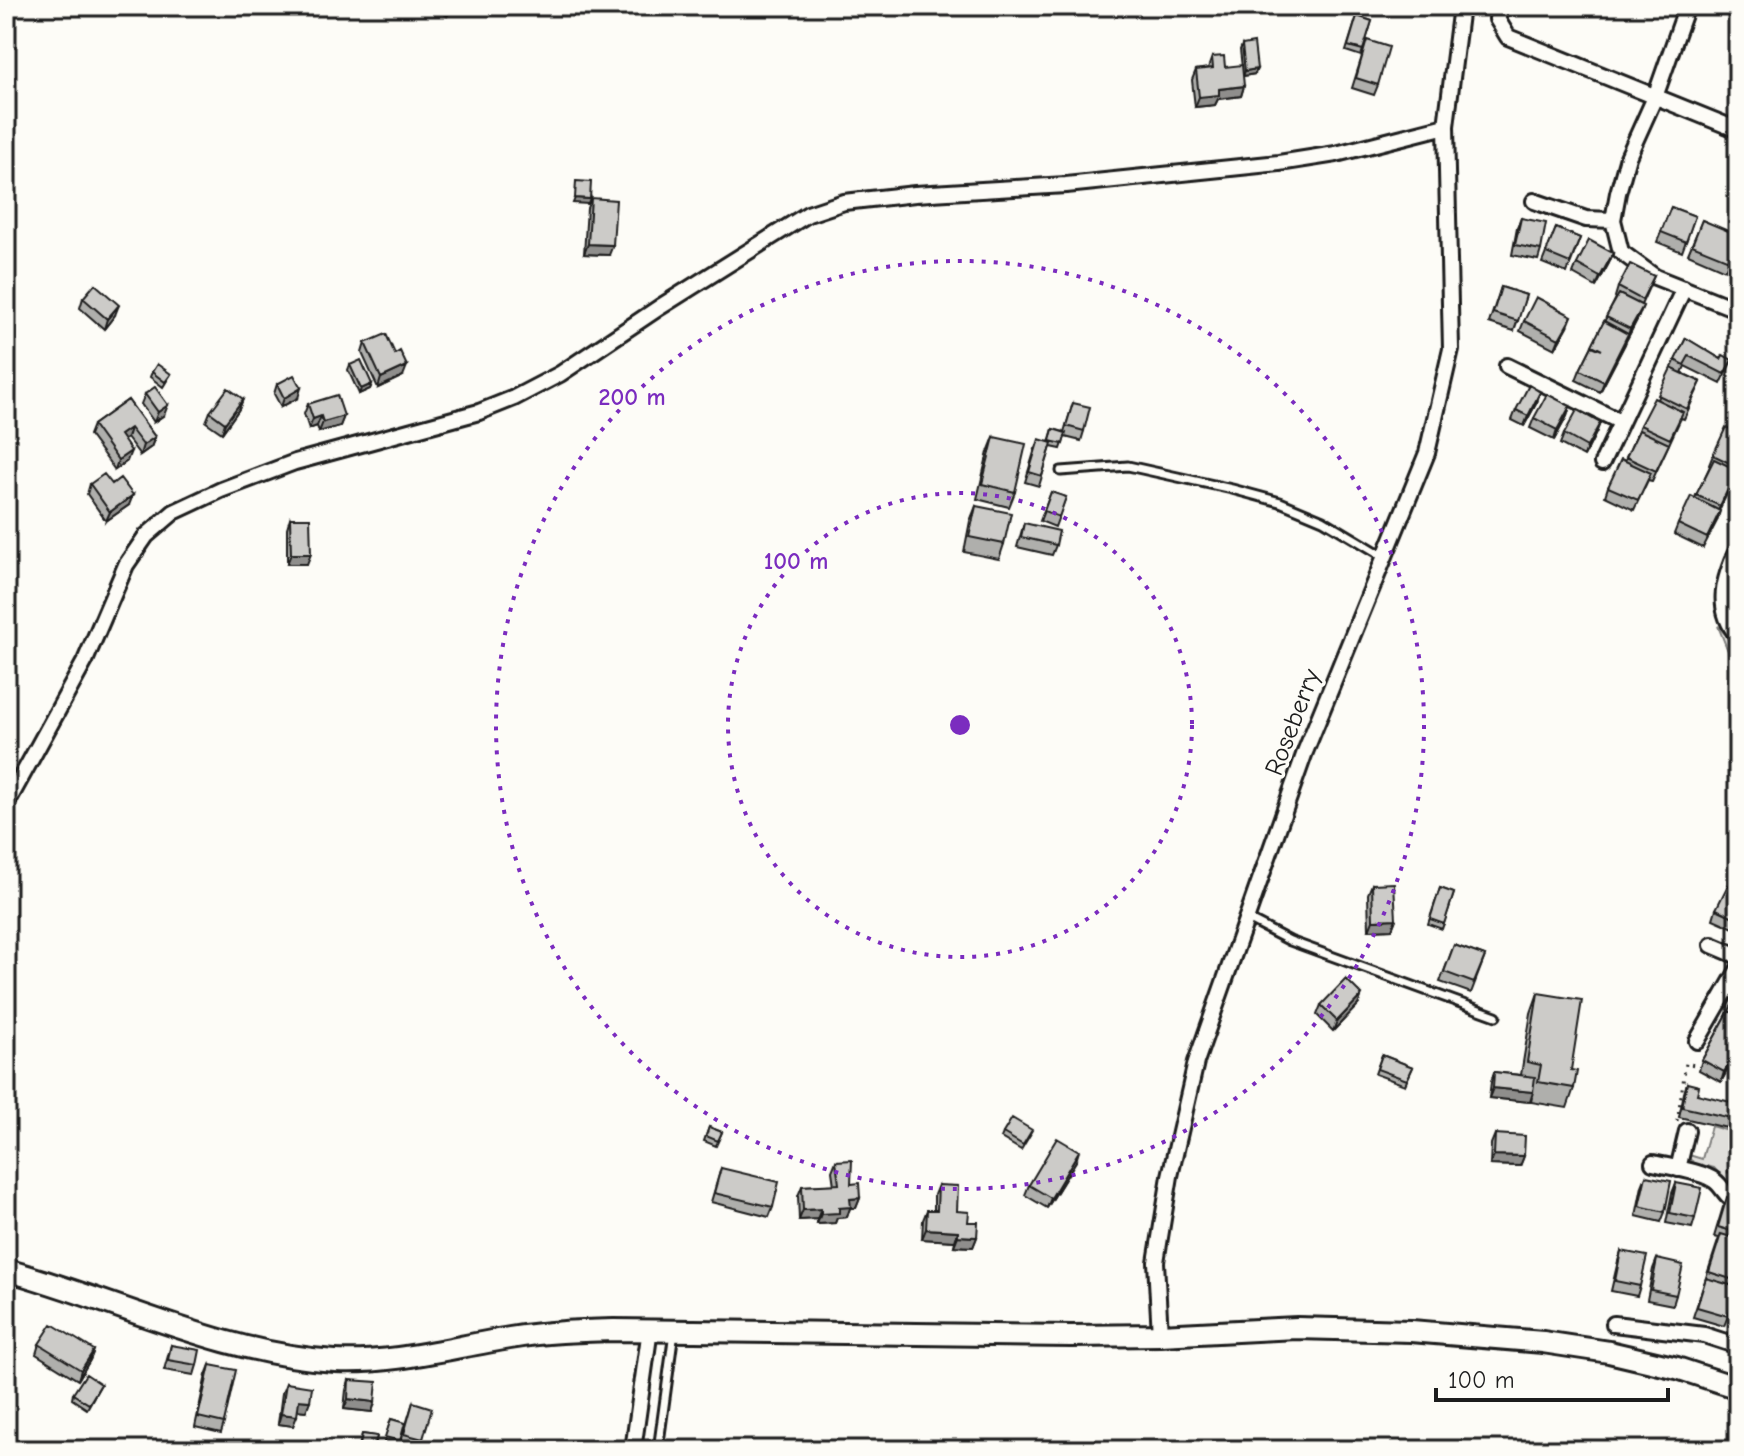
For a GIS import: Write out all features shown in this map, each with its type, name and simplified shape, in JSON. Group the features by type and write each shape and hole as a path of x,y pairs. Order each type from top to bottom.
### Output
{"main road":[{"path":"6,1270 252,1347 333,1361 393,1360 558,1331 675,1329 1071,1336 1297,1328 1411,1331 1543,1342 1609,1352 1737,1384"}],"street":[{"name":"Roseberry","path":"1160,1335 1156,1262 1170,1176 1196,1062 1310,739 1427,453 1451,349 1446,126 1461,6"},
{"path":"1502,6 1497,19 1508,37 1738,130"},
{"path":"1687,6 1655,97 1628,157 1613,220 1621,252 1655,277 1738,310"},
{"path":"6,805 85,661 137,546 174,512 195,501 295,462 479,412 514,398 560,374 660,307 808,214 826,206 915,194 1066,185 1279,163 1336,154 1446,126"},
{"path":"1534,201 1586,219 1613,220"},
{"path":"1602,463 1684,288"},
{"path":"1507,366 1621,422"},
{"path":"1738,548 1723,589 1722,609 1738,636"},
{"path":"1712,945 1738,956"},
{"path":"1697,1041 1738,970"},
{"path":"1678,1169 1682,1130"},
{"path":"1653,1163 1714,1180 1729,1198 1738,1203"},
{"path":"1614,1324 1704,1335 1738,1346"},
{"path":"633,1450 650,1329"}],"lane":[{"path":"1061,471 1128,466 1232,489 1280,502 1323,520 1385,557"},
{"path":"1246,918 1290,941 1496,1016"},
{"path":"658,1450 675,1329"}],"path":[{"path":"1682,1130 1677,1114 1686,1063 1698,1066"}],"shaded area":[{"path":"1718,626 1738,648 1738,676"},
{"path":"1711,1126 1738,1131 1738,1195 1714,1168 1696,1164 1688,1158 1689,1155 1702,1159"}],"building":[{"path":"1357,16 1372,21 1363,50 1348,46"},
{"path":"1367,40 1389,47 1378,85 1356,78"},
{"path":"1254,43 1257,69 1245,71 1242,45"},
{"path":"1224,56 1225,67 1242,65 1244,86 1219,89 1219,95 1199,97 1196,70 1213,68 1212,57"},
{"path":"576,181 591,182 590,199 575,198"},
{"path":"591,198 616,200 613,245 588,244"},
{"path":"1671,207 1695,216 1686,242 1661,232"},
{"path":"1521,218 1546,223 1541,250 1515,245"},
{"path":"1702,220 1738,235 1729,260 1692,245"},
{"path":"1556,228 1580,238 1570,263 1546,253"},
{"path":"1589,240 1613,253 1600,277 1577,264"},
{"path":"1630,264 1654,276 1642,300 1618,287"},
{"path":"95,284 119,305 107,319 83,298"},
{"path":"1501,287 1526,295 1518,321 1493,313"},
{"path":"1619,294 1643,306 1630,329 1606,317"},
{"path":"1536,297 1572,316 1559,339 1524,321"},
{"path":"1604,321 1628,334 1604,382 1580,370 1592,346 1602,350 1592,345"},
{"path":"386,334 395,354 400,351 407,366 381,378 365,343"},
{"path":"1686,338 1721,359 1723,355 1732,360 1724,374 1689,356 1684,365 1675,360"},
{"path":"361,360 372,384 361,389 350,365"},
{"path":"157,364 171,374 165,382 152,372"},
{"path":"1671,368 1701,382 1687,409 1658,395"},
{"path":"294,375 301,388 284,398 277,384"},
{"path":"1529,385 1540,392 1528,416 1516,410"},
{"path":"155,387 168,405 158,412 145,394"},
{"path":"228,388 243,399 225,423 210,412"},
{"path":"1547,394 1570,406 1557,430 1534,418"},
{"path":"337,395 344,416 323,422 321,416 313,419 308,404"},
{"path":"1654,398 1683,412 1670,439 1640,425"},
{"path":"128,400 155,437 143,445 130,428 120,435 131,451 118,460 93,425"},
{"path":"1073,403 1090,407 1084,431 1066,426"},
{"path":"1577,410 1600,423 1587,447 1564,434"},
{"path":"1738,413 1738,428 1732,426"},
{"path":"1726,427 1738,433 1738,467 1713,455"},
{"path":"1053,429 1066,433 1063,444 1050,441"},
{"path":"1639,430 1669,444 1656,471 1626,457"},
{"path":"994,437 1026,444 1015,492 982,484"},
{"path":"1039,439 1052,443 1042,476 1029,472"},
{"path":"1621,459 1651,473 1638,500 1608,487"},
{"path":"1714,459 1737,470 1720,506 1696,495"},
{"path":"104,474 112,484 120,478 133,495 110,512 90,484"},
{"path":"1051,492 1066,497 1059,517 1044,511"},
{"path":"1691,496 1720,511 1707,538 1678,524"},
{"path":"976,506 1011,513 1004,544 969,537"},
{"path":"290,518 310,518 311,554 291,554"},
{"path":"1024,523 1059,531 1056,545 1021,537"},
{"path":"1394,883 1396,919 1373,920 1372,884"},
{"path":"1728,885 1738,889 1738,919 1716,909"},
{"path":"1440,888 1454,893 1444,924 1430,919"},
{"path":"1454,945 1485,956 1474,983 1444,972"},
{"path":"1346,979 1362,995 1337,1021 1321,1005"},
{"path":"1538,993 1582,1000 1571,1070 1577,1071 1574,1088 1538,1082 1541,1065 1527,1062"},
{"path":"1738,994 1738,1008 1732,1004"},
{"path":"1729,1011 1738,1016 1738,1048 1724,1072 1702,1060"},
{"path":"1382,1055 1413,1067 1407,1080 1377,1069"},
{"path":"1494,1072 1535,1077 1533,1092 1493,1088"},
{"path":"1687,1083 1699,1086 1697,1094 1735,1103 1731,1118 1682,1107"},
{"path":"1012,1118 1032,1130 1023,1145 1003,1133"},
{"path":"709,1127 722,1132 718,1141 706,1136"},
{"path":"1495,1134 1525,1136 1524,1156 1494,1155"},
{"path":"1057,1138 1079,1151 1051,1198 1029,1185"},
{"path":"852,1160 851,1184 859,1183 860,1198 850,1199 851,1207 839,1208 839,1213 821,1214 821,1209 803,1210 802,1186 839,1184 836,1161"},
{"path":"721,1168 779,1182 773,1207 714,1193"},
{"path":"1646,1176 1671,1181 1665,1212 1639,1206"},
{"path":"1676,1183 1702,1188 1695,1218 1670,1213"},
{"path":"938,1185 958,1186 957,1211 969,1212 968,1222 978,1222 977,1237 958,1236 958,1231 926,1229 927,1210 937,1210"},
{"path":"1727,1197 1738,1201 1738,1233 1718,1227"},
{"path":"1721,1234 1738,1239 1738,1268 1734,1280 1709,1272"},
{"path":"1621,1251 1647,1256 1640,1286 1615,1281"},
{"path":"1657,1259 1683,1265 1676,1295 1651,1290"},
{"path":"1706,1278 1737,1287 1728,1316 1697,1307"},
{"path":"52,1324 94,1350 81,1370 39,1344"},
{"path":"171,1345 200,1350 197,1365 168,1360"},
{"path":"210,1365 236,1370 224,1423 198,1417"},
{"path":"86,1374 101,1384 89,1404 73,1394"},
{"path":"349,1380 377,1382 375,1402 348,1399"},
{"path":"286,1383 312,1387 310,1401 299,1400 297,1416 281,1414"},
{"path":"413,1402 432,1408 423,1439 404,1434"},
{"path":"391,1419 405,1423 400,1441 385,1437"},
{"path":"362,1434 377,1436 374,1448 360,1445"}]}
